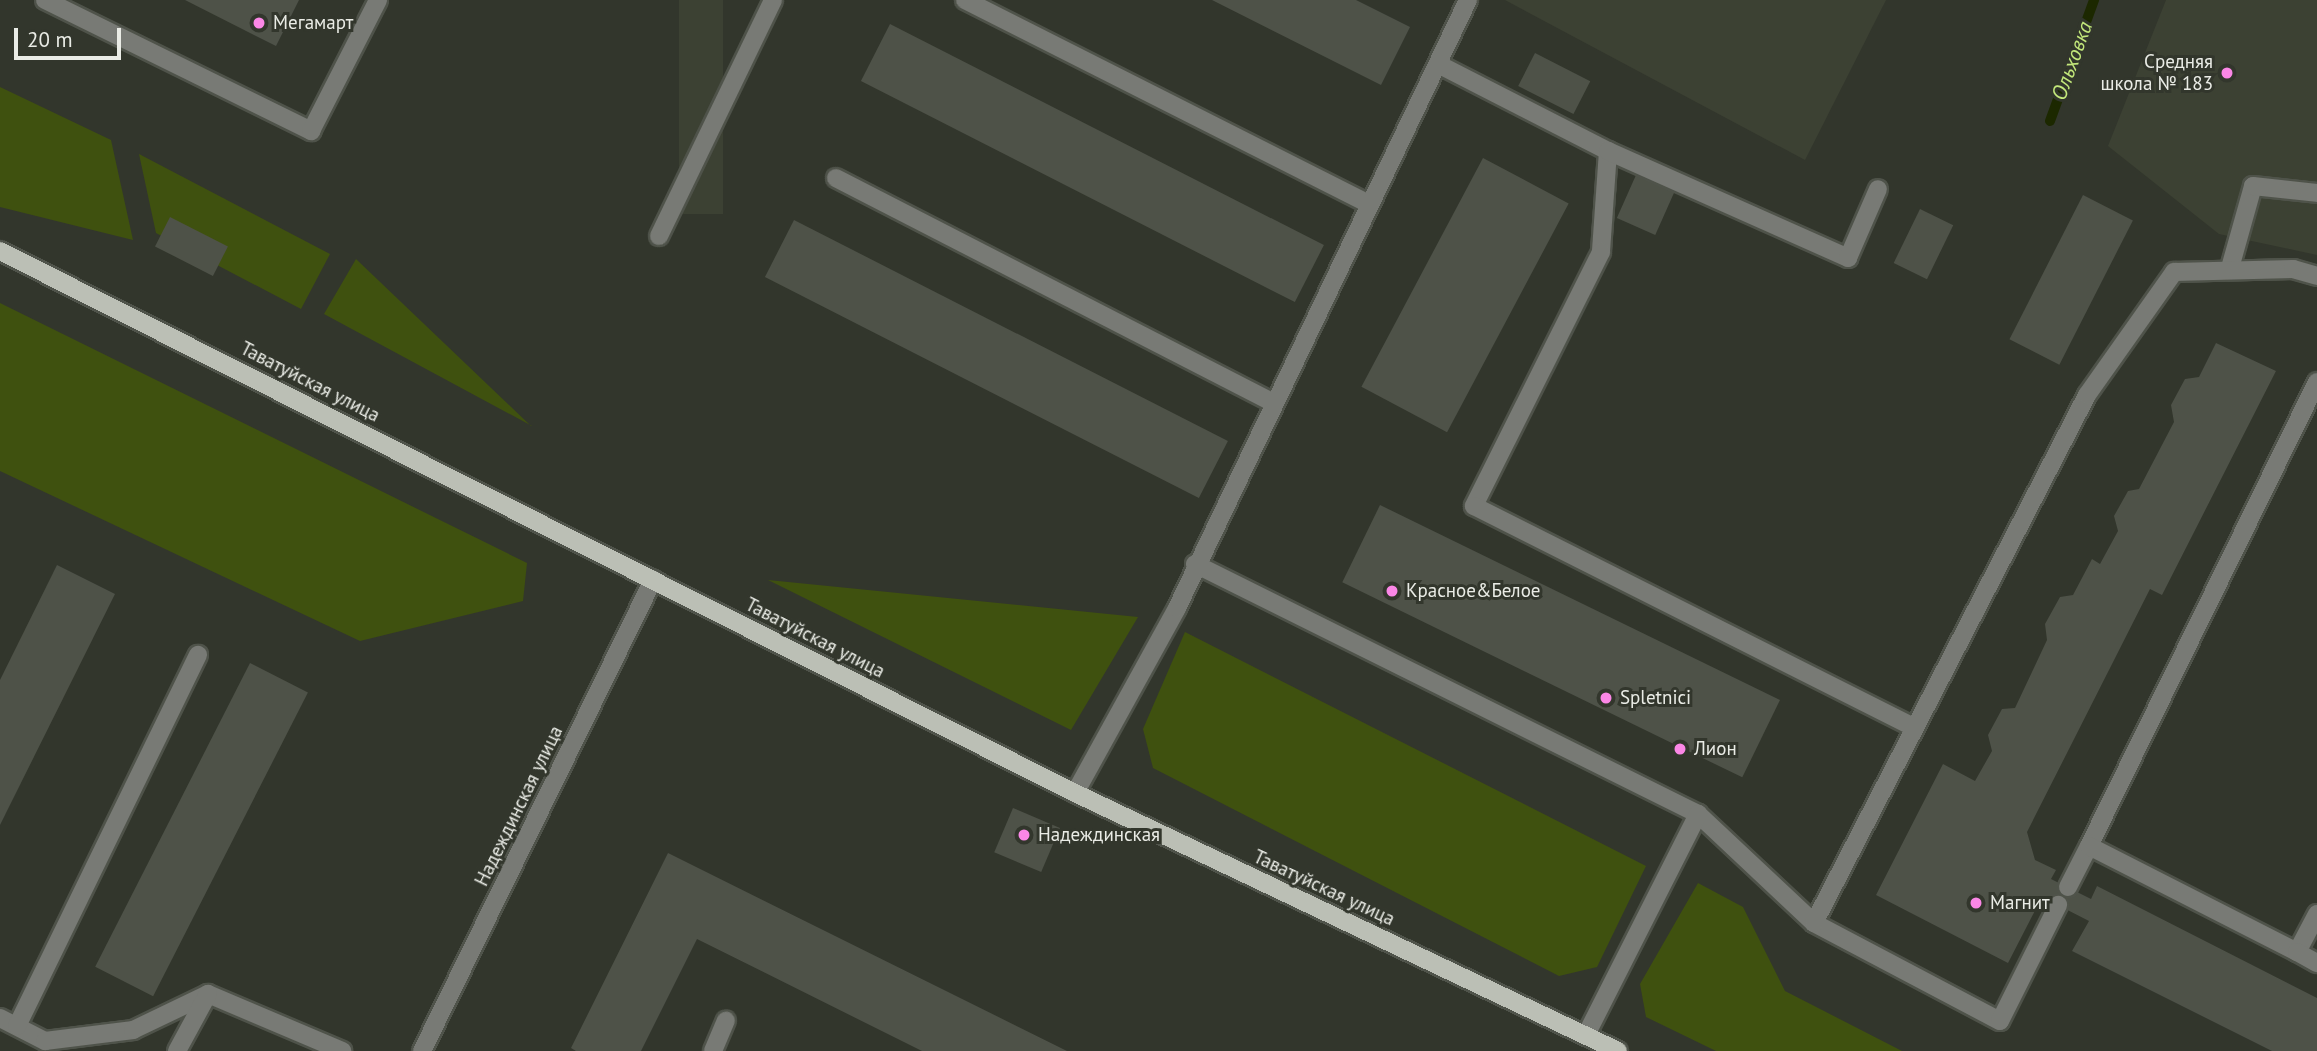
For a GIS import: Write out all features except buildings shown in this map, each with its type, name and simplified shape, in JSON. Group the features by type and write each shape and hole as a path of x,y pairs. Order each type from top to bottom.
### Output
{"main road":[{"name":"Таватуйская улица","path":"0,251 1075,793 1618,1051"}],"street":[{"path":"45,0 311,131 378,0"},
{"path":"659,236 773,0"},
{"path":"965,0 1369,204"},
{"path":"1075,793 1195,564 1369,204 1440,65 1468,0"},
{"path":"1440,65 1608,151 1848,258 1878,189"},
{"path":"1608,151 1601,252 1474,506 1913,727"},
{"path":"836,178 1274,403"},
{"path":"2230,268 2253,186 2317,193"},
{"path":"1814,923 2087,395 2174,272 2230,268 2317,276"},
{"path":"2068,887 2317,382"},
{"path":"1195,564 1698,814 1814,923 2000,1021 2059,905"},
{"name":"Надеждинская улица","path":"422,1051 653,580"},
{"path":"17,1026 198,655"},
{"path":"1586,1035 1698,814"},
{"path":"2089,846 2317,963"},
{"path":"2297,952 2317,914"},
{"path":"177,1051 208,995"},
{"path":"0,1018 45,1041 133,1030 208,995 342,1051"},
{"path":"713,1051 726,1021"}],"shaded area":[{"path":"679,0 723,0 723,214 679,214"},
{"path":"1505,0 1886,0 1805,160"},
{"name":"Средняя школа № 183","path":"2166,0 2317,0 2317,255 2219,234 2108,146"}],"green space":[{"path":"0,87 111,140 133,240 0,207"},
{"path":"139,154 330,254 301,309 156,233"},
{"path":"356,259 530,425 324,314"},
{"path":"0,303 527,563 523,601 360,641 0,471"},
{"path":"768,580 1138,617 1071,730"},
{"path":"1185,632 1646,866 1597,967 1559,976 1153,768 1143,729"},
{"path":"1698,883 1743,907 1785,991 1902,1051 1716,1051 1646,1017 1640,984"}],"waterway":[{"name":"Ольховка","path":"2050,121 2094,0"}],"place":[{"name":"Мегамарт","path":"259,23"},
{"name":"Средняя школа № 183","path":"2227,73"},
{"name":"Красное&Белое","path":"1392,591"},
{"name":"Spletnici","path":"1606,698"},
{"name":"Лион","path":"1680,749"},
{"name":"Надеждинская","path":"1024,835"},
{"name":"Магнит","path":"1976,903"}]}
